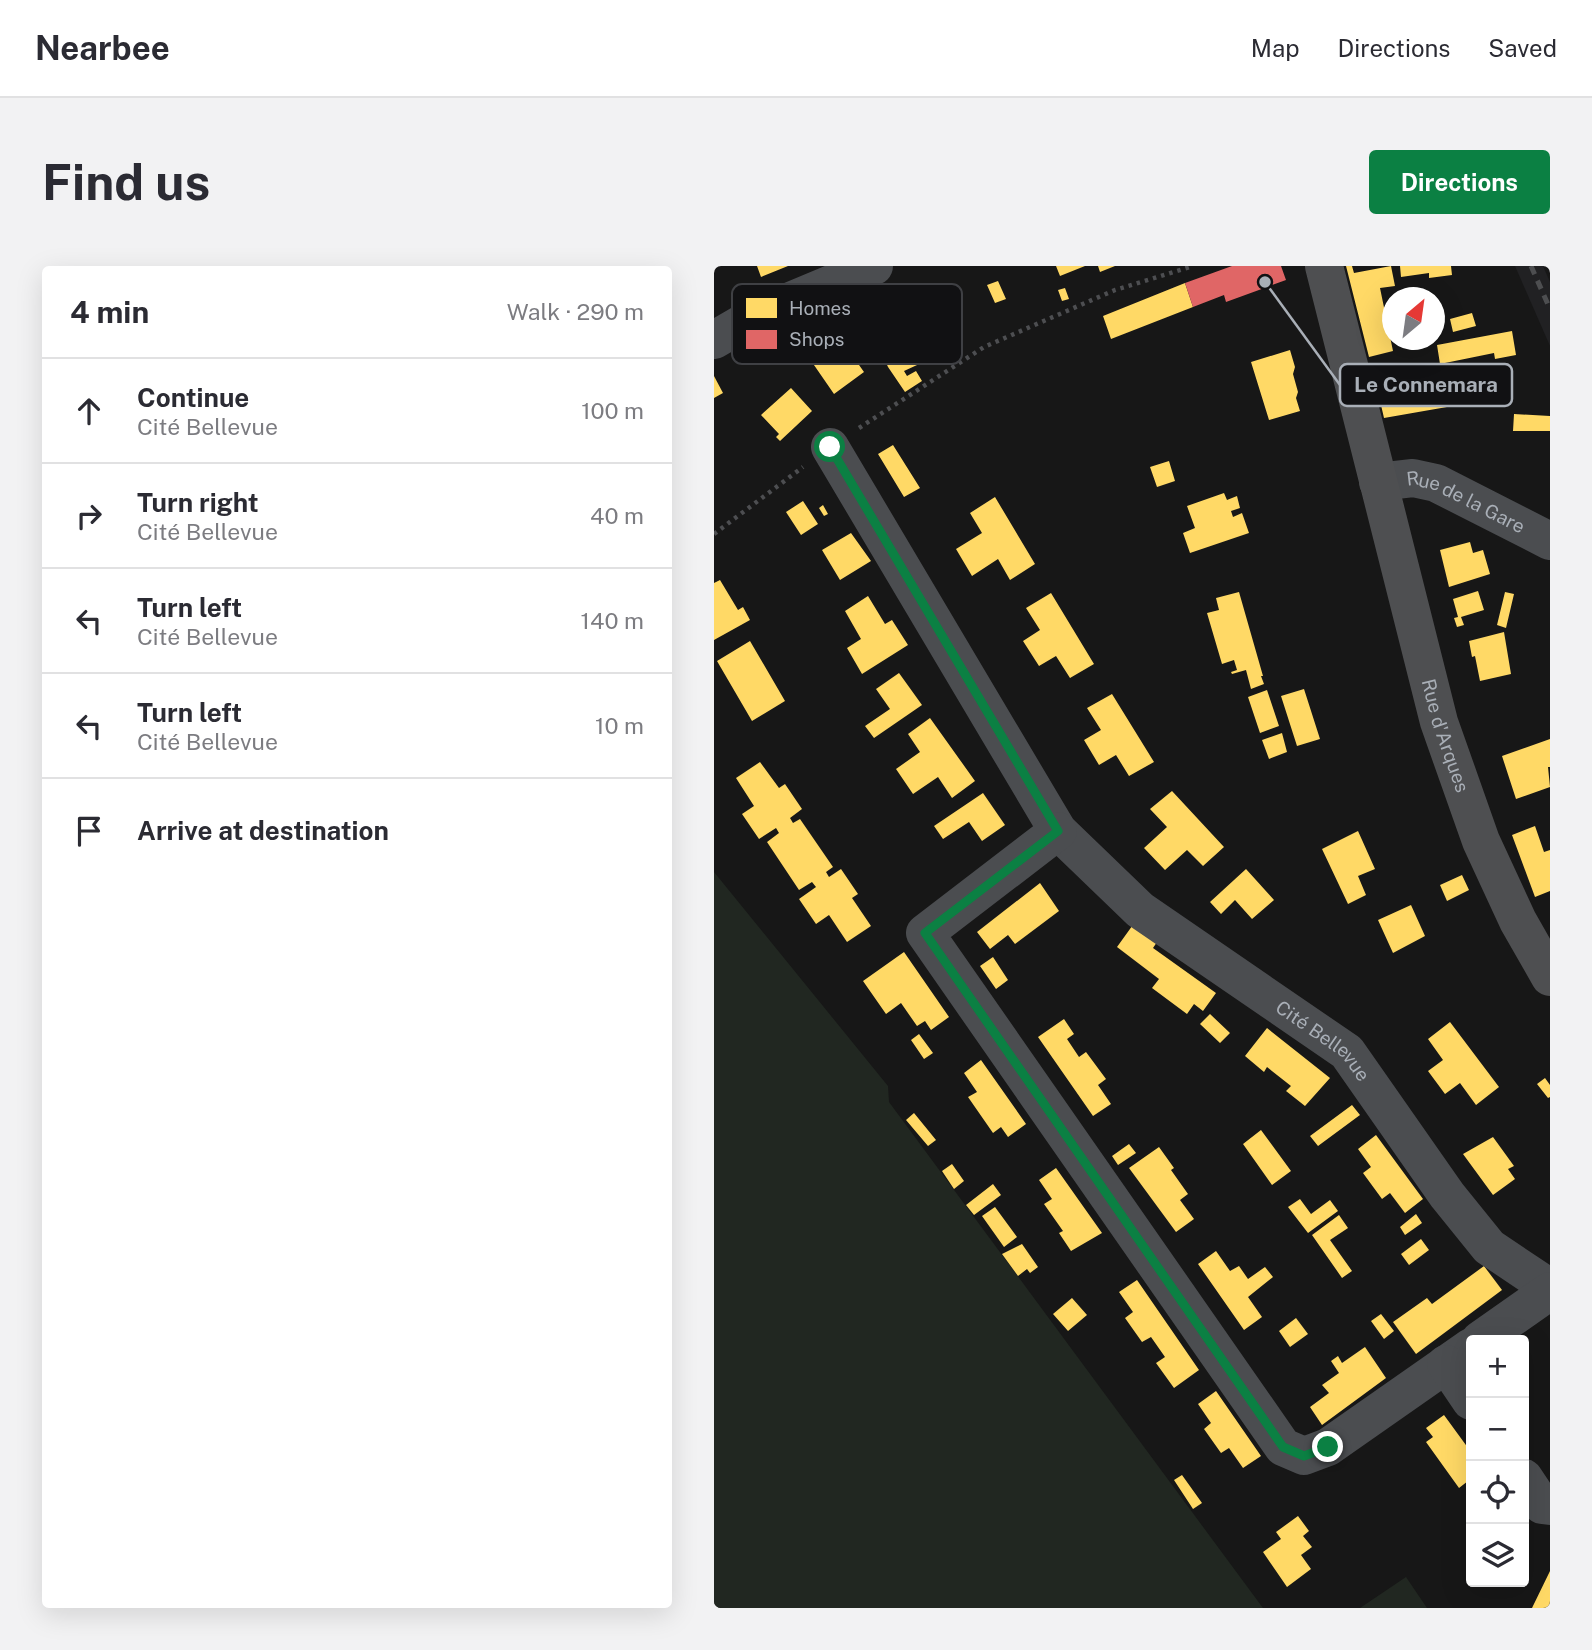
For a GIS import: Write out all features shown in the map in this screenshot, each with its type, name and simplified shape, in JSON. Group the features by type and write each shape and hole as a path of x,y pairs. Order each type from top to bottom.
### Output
{"main road":[{"name":"Rue d'Arques","path":"1324,266 1439,722 1482,841 1518,921 1550,976"}],"street":[{"path":"831,284 874,266"},
{"path":"714,340 732,330"},
{"name":"Cité Bellevue","path":"830,447 1058,831 1140,910 1347,1052 1447,1195 1489,1247 1550,1289 1487,1335"},
{"name":"Rue de la Gare","path":"1378,482 1413,478 1436,483 1550,541"},
{"path":"1058,831 925,933 1283,1447 1304,1456 1328,1447 1459,1355 1470,1398"},
{"path":"1529,1486 1542,1505 1550,1506"}],"path":[{"path":"962,361 984,347 1115,290 1193,266"},
{"path":"714,534 830,447 958,364"}],"shaded area":[{"path":"1515,266 1543,266 1550,282 1550,346"},
{"path":"714,872 888,1086 889,1102 1263,1608 714,1608"},
{"path":"1406,1577 1427,1608 1360,1608"}],"building: Homes":[{"path":"757,266 788,266 761,277"},
{"path":"1056,266 1085,266 1060,276"},
{"path":"1098,266 1115,266 1100,272"},
{"path":"1346,266 1352,266 1354,273 1391,266 1395,286 1380,288 1382,350 1393,351 1369,357"},
{"path":"1400,266 1451,266 1452,275 1429,278 1429,273 1401,277"},
{"path":"998,281 1006,299 995,303 987,285"},
{"path":"1185,283 1193,307 1111,339 1103,316"},
{"path":"1065,288 1069,299 1062,301 1058,290"},
{"path":"1472,313 1476,326 1453,332 1450,319"},
{"path":"1512,331 1516,355 1495,359 1494,353 1440,364 1438,350 1445,350 1445,344"},
{"path":"1290,350 1295,367 1293,374 1300,411 1269,420 1251,362"},
{"path":"813,364 858,364 864,372 834,394"},
{"path":"887,364 919,364 904,371 907,376 916,371 922,381 905,392"},
{"path":"1482,375 1487,400 1384,418 1378,392"},
{"path":"714,376 723,393 714,398"},
{"path":"791,388 812,411 780,441 776,437 779,434 761,415"},
{"path":"1514,414 1550,416 1550,431 1513,431"},
{"path":"893,445 920,488 904,497 878,454"},
{"path":"1169,461 1175,481 1157,487 1150,467"},
{"path":"1224,493 1227,500 1237,496 1240,508 1231,511 1233,517 1242,513 1249,533 1190,553 1183,533 1195,528 1187,506"},
{"path":"995,497 1035,564 1010,580 998,559 972,576 956,549 982,533 970,513"},
{"path":"803,501 818,524 801,535 786,512"},
{"path":"823,505 828,514 824,516 819,508"},
{"path":"851,533 871,561 840,580 822,550"},
{"path":"1470,542 1473,553 1483,550 1490,574 1449,587 1440,550"},
{"path":"720,580 738,610 743,607 750,620 714,640 714,583"},
{"path":"1478,591 1484,610 1461,617 1464,625 1457,627 1454,618 1458,617 1453,599"},
{"path":"1239,592 1264,684 1251,689 1246,670 1232,674 1231,672 1237,670 1234,660 1222,664 1207,613 1219,610 1216,598"},
{"path":"1505,592 1514,594 1506,628 1497,625"},
{"path":"1051,593 1094,664 1070,678 1056,656 1039,666 1023,641 1040,630 1026,608"},
{"path":"868,596 885,624 892,620 908,645 862,674 847,648 861,639 845,611"},
{"path":"1504,632 1511,674 1480,681 1469,641"},
{"path":"750,641 785,701 752,721 717,661"},
{"path":"899,673 922,705 874,738 865,726 890,709 876,689"},
{"path":"1304,689 1320,739 1297,746 1281,696"},
{"path":"1267,690 1279,726 1260,733 1248,697"},
{"path":"1112,694 1154,762 1129,776 1116,755 1099,765 1084,740 1101,730 1087,708"},
{"path":"930,718 975,781 952,798 938,777 913,794 896,769 920,752 908,734"},
{"path":"1282,733 1287,752 1269,759 1262,740"},
{"path":"1550,739 1550,787 1516,799 1502,756"},
{"path":"760,762 779,788 785,784 802,809 790,818 793,823 800,819 833,867 826,872 829,877 841,869 858,894 852,898 871,926 847,942 829,915 816,924 799,899 816,887 812,882 799,890 767,842 779,833 776,828 759,839 742,814 754,806 736,778"},
{"path":"1172,791 1224,847 1203,866 1187,850 1165,870 1144,848 1167,827 1150,809"},
{"path":"983,793 1005,825 982,841 969,822 943,839 934,826"},
{"path":"1535,826 1544,852 1550,850 1550,891 1535,897 1512,835"},
{"path":"1358,831 1375,869 1358,876 1366,895 1348,904 1322,849"},
{"path":"1246,869 1274,900 1252,919 1235,900 1221,914 1210,902"},
{"path":"1462,875 1469,890 1447,901 1440,885"},
{"path":"1040,883 1059,911 1015,944 1008,935 990,949 977,932"},
{"path":"1411,905 1425,936 1393,953 1378,920"},
{"path":"1135,922 1159,939 1153,948 1216,993 1203,1011 1194,1004 1187,1014 1152,988 1159,979 1117,947"},
{"path":"904,952 949,1017 931,1030 925,1021 917,1026 901,1003 886,1014 863,981"},
{"path":"993,957 1008,980 996,989 980,966"},
{"path":"1210,1014 1230,1033 1220,1043 1200,1024"},
{"path":"1064,1019 1074,1034 1067,1039 1079,1057 1086,1052 1106,1079 1098,1085 1111,1104 1093,1116 1038,1037"},
{"path":"1450,1022 1499,1087 1476,1105 1460,1083 1445,1094 1428,1071 1443,1060 1428,1039"},
{"path":"1267,1028 1330,1078 1305,1106 1286,1091 1291,1086 1267,1067 1264,1072 1245,1056"},
{"path":"919,1034 933,1053 924,1059 911,1040"},
{"path":"981,1060 1026,1124 1008,1137 1001,1127 993,1133 968,1097 977,1092 964,1073"},
{"path":"1545,1078 1550,1085 1548,1098 1537,1084"},
{"path":"1352,1105 1360,1115 1318,1146 1310,1136"},
{"path":"914,1113 936,1140 928,1146 906,1120"},
{"path":"1261,1130 1291,1171 1272,1185 1243,1144"},
{"path":"1376,1135 1423,1199 1405,1213 1390,1193 1382,1199 1363,1173 1371,1167 1358,1149"},
{"path":"1493,1137 1514,1166 1508,1169 1515,1179 1493,1195 1463,1154"},
{"path":"1129,1144 1136,1153 1118,1165 1112,1156"},
{"path":"1159,1147 1188,1194 1180,1200 1194,1219 1176,1232 1129,1168"},
{"path":"952,1164 964,1181 954,1189 942,1171"},
{"path":"1056,1168 1102,1233 1071,1251 1059,1233 1063,1231 1044,1204 1052,1199 1039,1180"},
{"path":"993,1184 1001,1195 974,1215 966,1205"},
{"path":"1300,1199 1311,1214 1330,1200 1338,1211 1308,1233 1288,1207"},
{"path":"995,1207 1017,1237 1004,1247 982,1216"},
{"path":"1416,1214 1422,1223 1405,1235 1400,1227"},
{"path":"1339,1215 1348,1228 1330,1240 1352,1271 1342,1278 1312,1235"},
{"path":"1421,1239 1429,1250 1409,1265 1401,1254"},
{"path":"1022,1244 1038,1267 1030,1273 1027,1269 1018,1276 1002,1254"},
{"path":"1216,1251 1230,1271 1239,1266 1248,1279 1265,1267 1273,1277 1248,1297 1262,1317 1244,1330 1198,1264"},
{"path":"1484,1266 1502,1290 1416,1354 1393,1322 1427,1298 1432,1304"},
{"path":"1137,1280 1199,1370 1174,1388 1156,1363 1165,1357 1151,1337 1142,1342 1125,1318 1133,1312 1119,1292"},
{"path":"1072,1298 1087,1315 1068,1331 1053,1314"},
{"path":"1381,1314 1394,1331 1384,1339 1371,1321"},
{"path":"1296,1318 1308,1334 1290,1347 1279,1331"},
{"path":"1365,1347 1386,1378 1322,1425 1310,1407 1329,1393 1322,1385 1339,1373 1331,1361 1338,1356 1342,1363"},
{"path":"1216,1391 1261,1456 1243,1468 1229,1448 1221,1453 1204,1429 1211,1423 1198,1404"},
{"path":"1444,1415 1466,1445 1466,1483 1459,1488 1426,1442 1433,1437 1426,1428"},
{"path":"1182,1475 1202,1503 1193,1509 1174,1480"},
{"path":"1298,1516 1309,1531 1303,1536 1312,1547 1301,1555 1311,1569 1287,1587 1263,1552 1281,1539 1276,1532"},
{"path":"1550,1571 1550,1608 1532,1608"}],"building: Shops":[{"path":"1232,266 1281,266 1286,280 1226,302 1224,295 1193,307 1185,283"}],"railway":[{"path":"1531,266 1550,309"}],"place":[{"name":"Le Connemara","path":"1265,282"}],"route":[{"path":"830,447 1058,831 925,933 1283,1447 1304,1456 1328,1447"}]}
